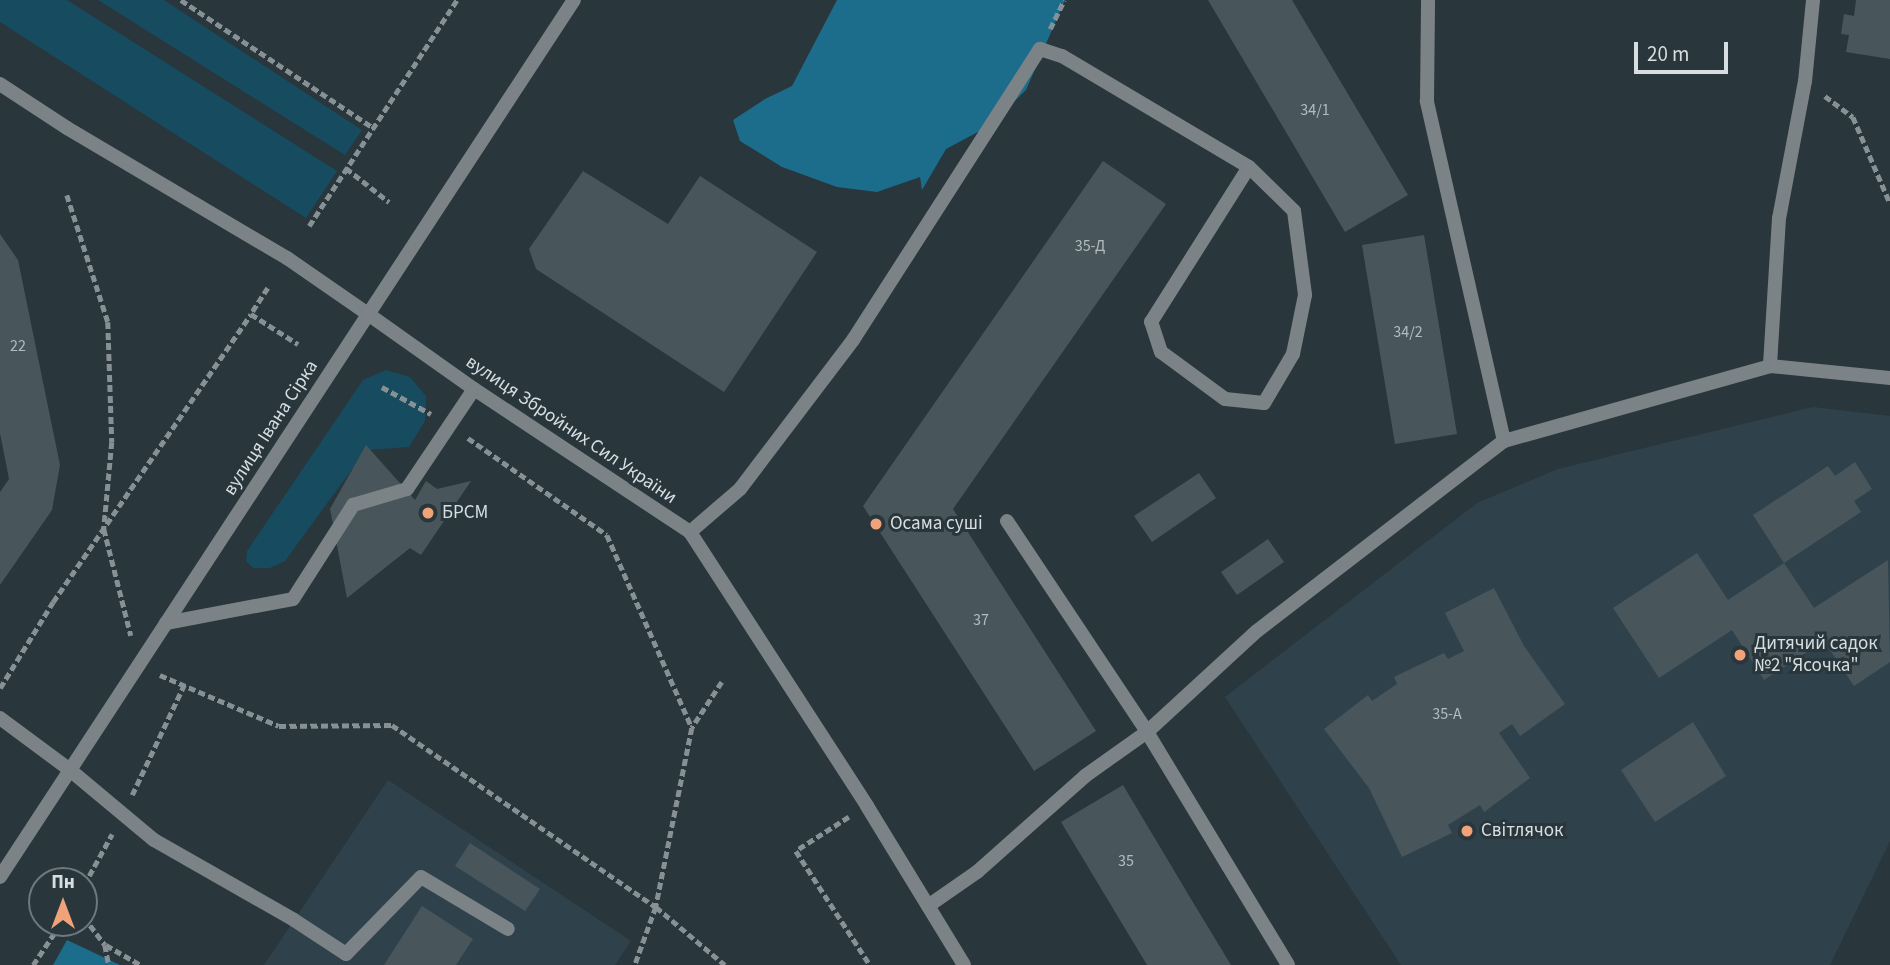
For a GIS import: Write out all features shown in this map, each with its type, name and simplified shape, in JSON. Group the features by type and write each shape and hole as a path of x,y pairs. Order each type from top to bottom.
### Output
{"street":[{"name":"вулиця Івана Сірка","path":"0,877 574,0"},
{"path":"1428,0 1427,102 1504,441"},
{"path":"1770,366 1779,218 1805,80 1813,0"},
{"path":"690,532 740,489 853,340 1040,49 1062,57 1249,167 1294,211 1305,295 1293,354 1264,403 1225,399 1161,352 1151,322 1249,167"},
{"name":"вулиця Збройних Сил України","path":"0,83 67,128 287,258 474,389 690,532 867,806 964,965"},
{"path":"928,906 977,872 1084,776 1147,732 1257,631 1504,441 1770,366 1890,378"},
{"path":"166,623 293,599 353,505 407,489 474,389"},
{"path":"1007,521 1147,732 1288,965"},
{"path":"0,719 70,770 154,840 294,920 346,954 421,877 508,929"}],"path":[{"path":"181,0 374,128"},
{"path":"309,226 457,0"},
{"path":"1040,49 1064,0"},
{"path":"1805,80 1853,117 1890,204"},
{"path":"346,168 389,202"},
{"path":"67,195 108,322 112,442 104,529 138,666 279,726 392,725 656,907 725,965"},
{"path":"0,688 53,602 268,288"},
{"path":"251,314 298,344"},
{"path":"382,387 450,425 607,536 692,728"},
{"path":"635,965 656,907 692,728 722,682"},
{"path":"94,867 123,815 184,685"},
{"path":"867,806 796,851 870,965"},
{"path":"98,936 105,945 140,965"},
{"path":"33,965 52,937"},
{"path":"105,945 109,965"}],"shaded area":[{"path":"0,0 67,0 337,171 306,218 0,22"},
{"path":"98,0 164,0 362,130 345,155"},
{"path":"837,0 1065,0 1026,90 989,126 946,149 922,190 920,177 877,192 837,187 782,167 740,141 733,120 765,99 792,86"},
{"path":"386,370 410,377 426,396 425,421 409,447 366,450 285,561 270,568 253,568 246,561 247,551 363,380"},
{"path":"1813,407 1890,416 1890,841 1830,965 1401,965 1225,697 1477,503 1558,469"},
{"path":"388,780 631,941 615,965 264,965"},
{"path":"67,940 120,965 53,965"}],"building":[{"path":"1208,0 1292,0 1408,195 1345,232"},
{"path":"1856,0 1890,0 1890,59 1846,52 1849,35 1841,34 1844,14 1854,16"},
{"path":"1103,161 1166,204 953,509 1096,731 1034,771 863,506"},
{"path":"583,171 668,224 700,176 817,252 724,392 536,269 529,249"},
{"path":"0,234 18,260 60,465 52,510 0,585 0,492 9,479 0,433"},
{"path":"1424,235 1457,434 1395,444 1362,245"},
{"path":"366,445 415,500 426,481 437,489 471,481 421,555 410,548 347,598 330,509"},
{"path":"1855,462 1872,489 1854,501 1861,512 1784,563 1753,515 1828,466 1835,476"},
{"path":"1199,473 1216,498 1152,542 1134,516"},
{"path":"1268,539 1284,562 1237,595 1221,572"},
{"path":"1697,553 1728,600 1784,563 1814,608 1888,560 1890,662 1854,686 1824,641 1764,680 1732,630 1659,678 1613,608"},
{"path":"1494,588 1524,646 1565,704 1520,736 1512,724 1499,733 1530,778 1484,812 1480,805 1448,825 1452,833 1402,857 1369,788 1324,729 1368,695 1372,701 1397,684 1394,677 1444,653 1448,659 1464,651 1445,613"},
{"path":"1693,722 1726,776 1655,822 1621,770"},
{"path":"1123,785 1231,965 1147,965 1061,822"},
{"path":"470,843 540,889 525,911 455,866"},
{"path":"422,906 473,939 456,965 384,965"}],"place":[{"name":"БРСМ","path":"428,513"},
{"name":"Осама суші","path":"876,524"},
{"name":"Дитячий садок №2 \"Ясочка\"","path":"1740,655"},
{"name":"Світлячок","path":"1467,831"}]}
